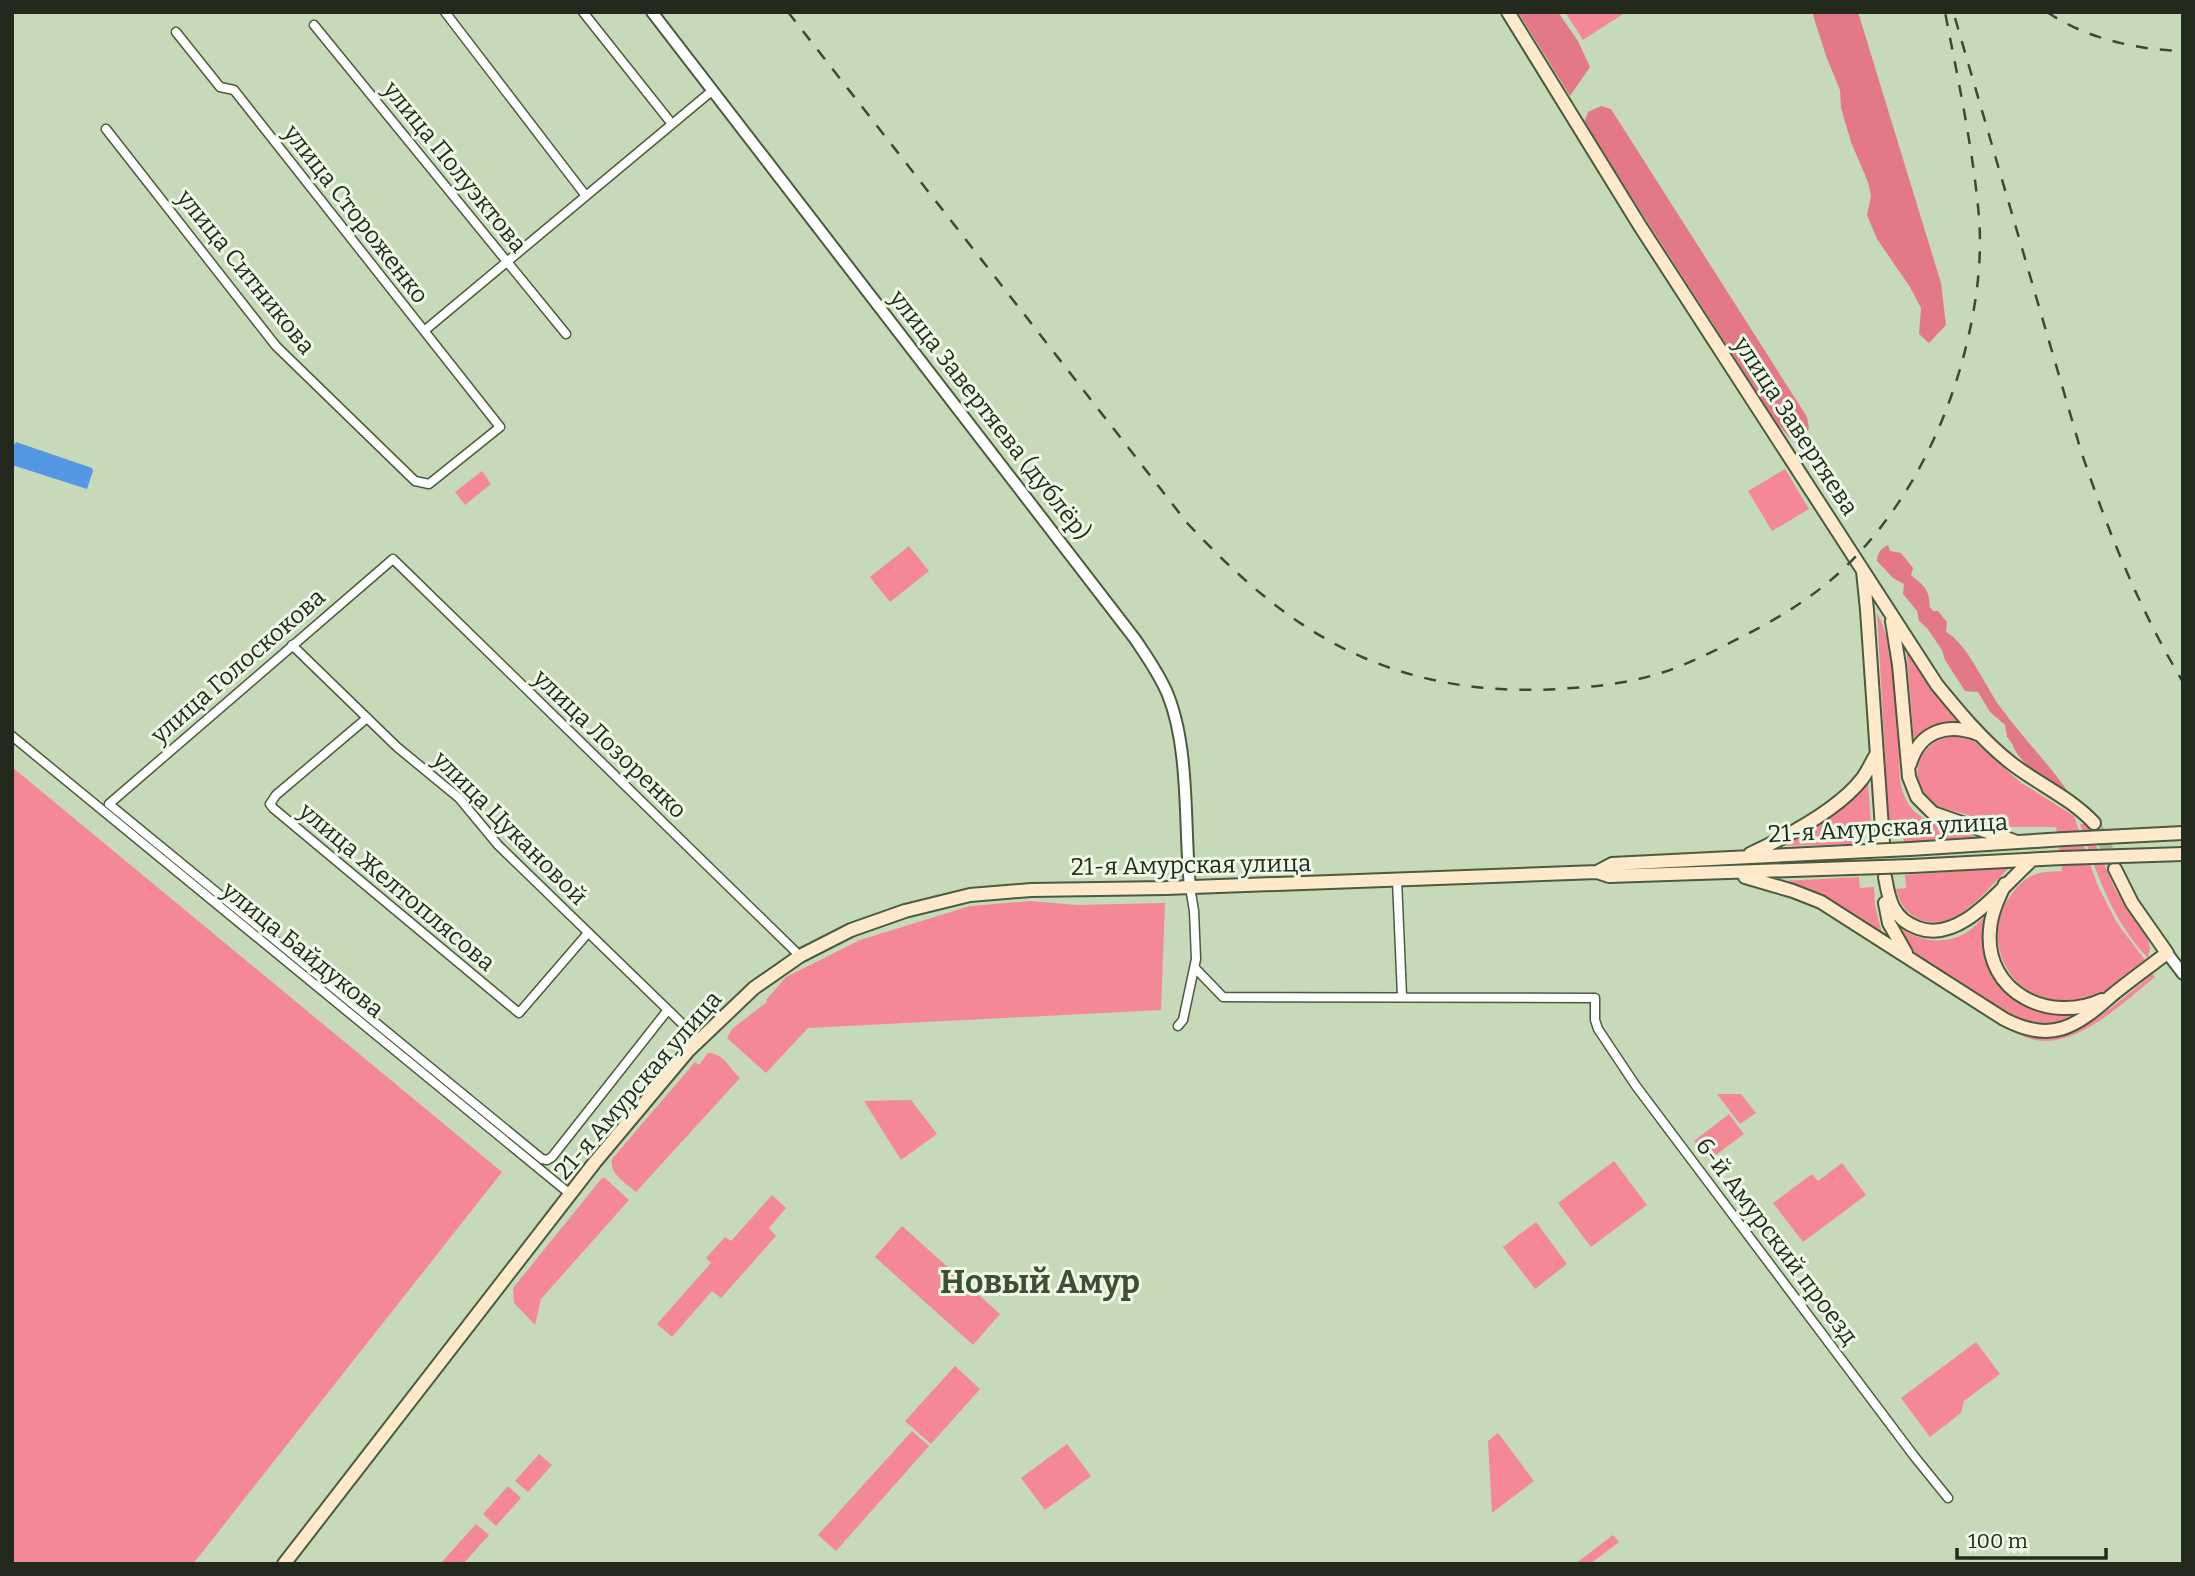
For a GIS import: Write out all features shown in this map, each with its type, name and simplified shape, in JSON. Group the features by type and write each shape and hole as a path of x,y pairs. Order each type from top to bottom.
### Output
{"main road":[{"name":"улица Завертяева","path":"1508,12 1640,226 1937,685 1980,735 2011,763 2082,811 2094,823"},
{"path":"1862,568 1883,843"},
{"path":"1867,610 1876,602 1886,605 1894,626 1911,784 1917,797 1933,813 2017,842"},
{"path":"1909,768 1916,750 1935,732 1950,728 1980,735"},
{"path":"1744,857 1798,830 1840,799 1861,781 1877,751"},
{"name":"21-я Амурская улица","path":"1597,872 1612,864 2183,833"},
{"name":"21-я Амурская улица","path":"284,1564 570,1194 699,1040 754,988 800,956 862,926 905,911 970,895 1031,890 1597,872 1609,876 1741,873 2183,854"},
{"path":"1910,958 1889,923 1885,908 1886,883 1891,907 1899,918 1914,927 1935,932 1963,923 2032,860"},
{"path":"1741,873 1747,878 1821,902 2004,1019 2035,1030 2054,1030 2081,1022 2167,953 2132,903 2115,869"},
{"path":"2005,884 1992,915 1990,943 1997,968 2012,988 2036,1004 2066,1010 2086,1007 2112,996"}],"street":[{"path":"444,12 586,196"},
{"path":"583,12 672,124"},
{"name":"улица Завертяева (дублёр)","path":"652,12 1135,639 1154,668 1167,693 1181,745 1190,887"},
{"name":"улица Полуэктова","path":"314,24 566,334"},
{"name":"улица Стороженко","path":"176,32 220,87 234,90 500,427"},
{"path":"424,331 713,90"},
{"name":"улица Ситникова","path":"106,129 276,346 415,481 429,484 500,427"},
{"name":"улица Голоскокова","path":"109,804 393,559"},
{"name":"улица Лозоренко","path":"393,559 800,956"},
{"name":"улица Цукановой","path":"292,645 397,747 459,798 498,845 699,1040"},
{"name":"улица Желтоплясова","path":"367,718 276,795 270,804 273,808 519,1013 588,933"},
{"name":"улица Байдукова","path":"12,736 570,1194"},
{"name":"улица Байдукова","path":"109,804 542,1159 547,1160 667,1011"},
{"path":"1195,968 1223,997 1402,996 1397,880"},
{"path":"1178,1026 1183,1020 1195,968 1195,911 1190,887"},
{"path":"2167,953 2183,974"},
{"name":"6-й Амурский проезд","path":"1402,996 1481,999 1595,998 1595,1020 1598,1029 1636,1086 1948,1498"}],"shaded area":[{"path":"1518,12 1558,12 1578,41 1590,67 1570,96"},
{"path":"1565,12 1626,12 1583,40"},
{"path":"1812,12 1858,12 1941,283 1946,325 1929,343 1919,334 1921,308 1877,239 1867,215 1871,196 1868,182 1851,142 1841,108 1840,90"},
{"path":"1601,106 1611,109 1807,417 1809,428 1801,440 1791,439 1778,425 1584,123 1588,112"},
{"path":"1785,469 1809,509 1772,531 1748,491"},
{"path":"482,471 491,484 465,505 455,492"},
{"path":"1888,545 1890,551 1901,553 1913,568 1911,575 1927,591 1933,611 1938,611 1947,622 1946,632 1961,646 2001,708 2069,793 2049,783 2029,767 2007,737 2005,725 1990,712 1978,692 1965,691 1945,660 1942,650 1919,621 1917,611 1903,594 1904,584 1893,578 1877,561 1880,552"},
{"path":"909,546 929,571 890,602 870,577"},
{"path":"1877,613 1884,630 1893,671 1900,780 1904,796 1920,816 1975,837 1904,842 1903,826 1889,826"},
{"path":"1906,646 1962,724 1938,725 1914,743"},
{"path":"1952,736 1975,742 2020,782 2074,816 2097,884 2117,923 2145,960 2104,992 2088,999 2064,1003 2042,998 2024,988 2010,973 2001,954 1998,933 2002,912 2014,891 2026,879 2043,872 2062,871 2056,827 2011,827 1939,807 1928,799 1918,778 1922,756 1939,740"},
{"path":"12,767 502,1172 193,1564 12,1564"},
{"path":"1868,782 1871,825 1859,825 1859,844 1778,846 1837,810"},
{"path":"2080,824 2088,827 2115,889 2148,940 2148,958 2124,928 2106,895"},
{"path":"2008,869 1979,899 1956,916 1944,921 1931,922 1914,917 1904,907 1896,889 1906,888 1905,875"},
{"path":"1859,877 1860,888 1874,887 1882,934 1831,902 1782,883 1782,881"},
{"path":"1030,901 1077,905 1165,903 1161,1010 808,1028 766,1073 727,1038 732,1029 767,1002 786,977 860,940 970,906"},
{"path":"1986,916 1992,967 2042,1011 2082,1014 2048,1024 2035,1024 2009,1015 1975,996 1918,956 1909,948 1898,927 1922,938 1947,940 1967,932"},
{"path":"2153,974 2155,977 2109,1014 2072,1035 2054,1040 2035,1040 2017,1033 2061,1034 2084,1026"},
{"path":"708,1053 723,1059 740,1078 636,1192 616,1174 612,1159 695,1062 699,1065"},
{"path":"1717,1094 1741,1094 1756,1113 1740,1124"},
{"path":"911,1100 937,1134 901,1160 864,1101"},
{"path":"1729,1114 1744,1134 1709,1160 1694,1141"},
{"path":"1614,1161 1647,1205 1591,1247 1558,1203"},
{"path":"1842,1163 1866,1195 1803,1242 1773,1203 1812,1174 1818,1181"},
{"path":"602,1178 629,1200 541,1299 535,1325 514,1303 513,1288"},
{"path":"772,1195 786,1208 769,1228 776,1236 721,1298 712,1291 672,1337 657,1324 711,1263 706,1258 725,1237 731,1241"},
{"path":"1536,1222 1567,1264 1535,1289 1503,1247"},
{"path":"902,1226 1000,1314 973,1345 875,1257"},
{"path":"1976,1342 2000,1374 1964,1401 1961,1413 1930,1437 1901,1398"},
{"path":"955,1366 980,1389 931,1444 905,1421"},
{"path":"912,1431 929,1446 836,1551 818,1535"},
{"path":"1498,1433 1534,1481 1492,1513 1488,1441"},
{"path":"1067,1444 1091,1476 1045,1510 1021,1478"},
{"path":"539,1454 552,1465 528,1492 515,1481"},
{"path":"508,1486 521,1498 496,1526 483,1514"},
{"path":"476,1524 489,1535 463,1564 440,1564"},
{"path":"1613,1535 1619,1542 1590,1564 1575,1564"}],"water":[{"path":"16,442 92,468 87,489 12,465 12,448"}],"tunnel":[{"path":"2094,823 2115,869"}],"railway":[{"path":"788,12 1188,524 1247,582 1313,631 1387,667 1465,686 1518,690 1584,687 1630,681 1674,668 1724,646 1789,611 1832,579 1875,535 1906,491 1932,444 1952,394 1969,332 1978,274 1980,236 1973,165 1945,12"},
{"path":"2047,12 2078,29 2112,41 2183,51"},
{"path":"1955,18 2081,451 2126,569 2152,626 2183,682"}],"district":[{"name":"Новый Амур","path":"1040,1282"}]}
